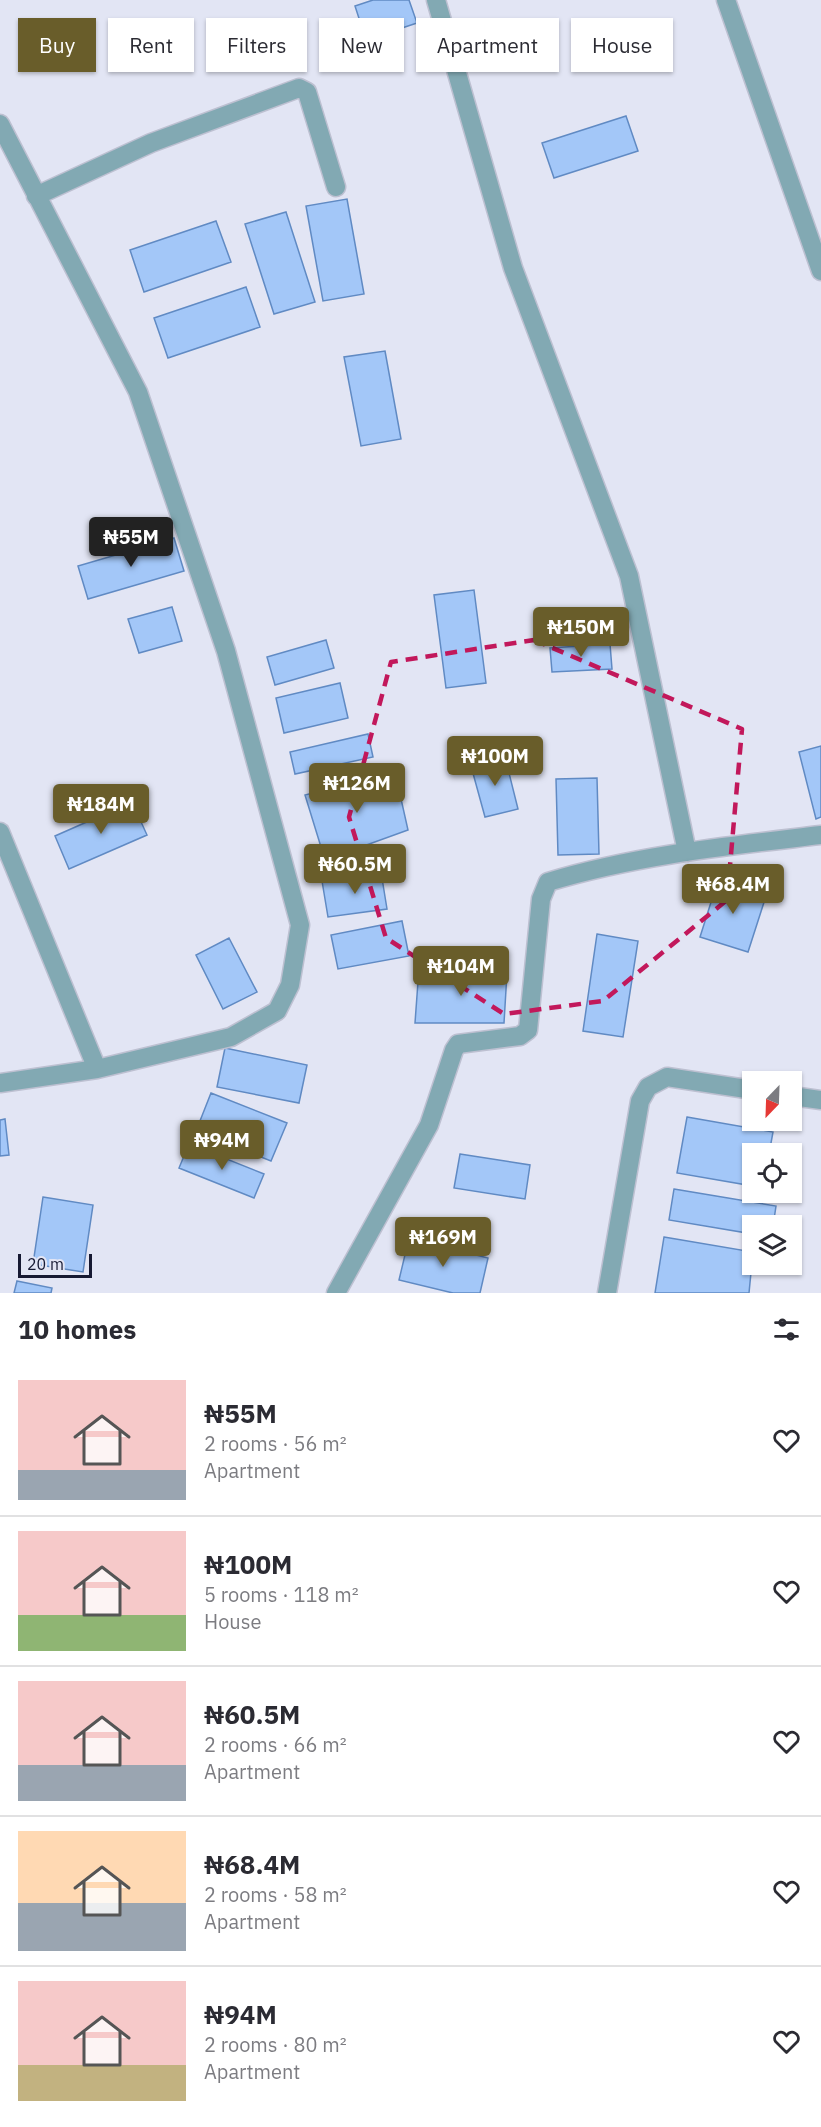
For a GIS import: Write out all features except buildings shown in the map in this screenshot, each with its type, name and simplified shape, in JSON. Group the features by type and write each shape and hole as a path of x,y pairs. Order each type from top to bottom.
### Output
{"street":[{"path":"436,0 513,268 629,576 687,852"},
{"path":"726,0 821,271"},
{"path":"36,196 151,143 299,88 308,92 336,188"},
{"path":"0,124 138,392 226,651 300,925 290,985 277,1011 231,1037 97,1068 0,1083"},
{"path":"0,832 97,1068"},
{"path":"336,1293 429,1125 453,1050 458,1044 520,1036 528,1030 541,899 548,882 593,868 687,852 821,835"},
{"path":"607,1293 640,1101 648,1087 667,1077 742,1088"},
{"path":"802,1097 821,1100"}],"highlighted area":[{"path":"534,640 742,729 727,900 603,1001 504,1014 386,938 349,817 391,662"}]}
